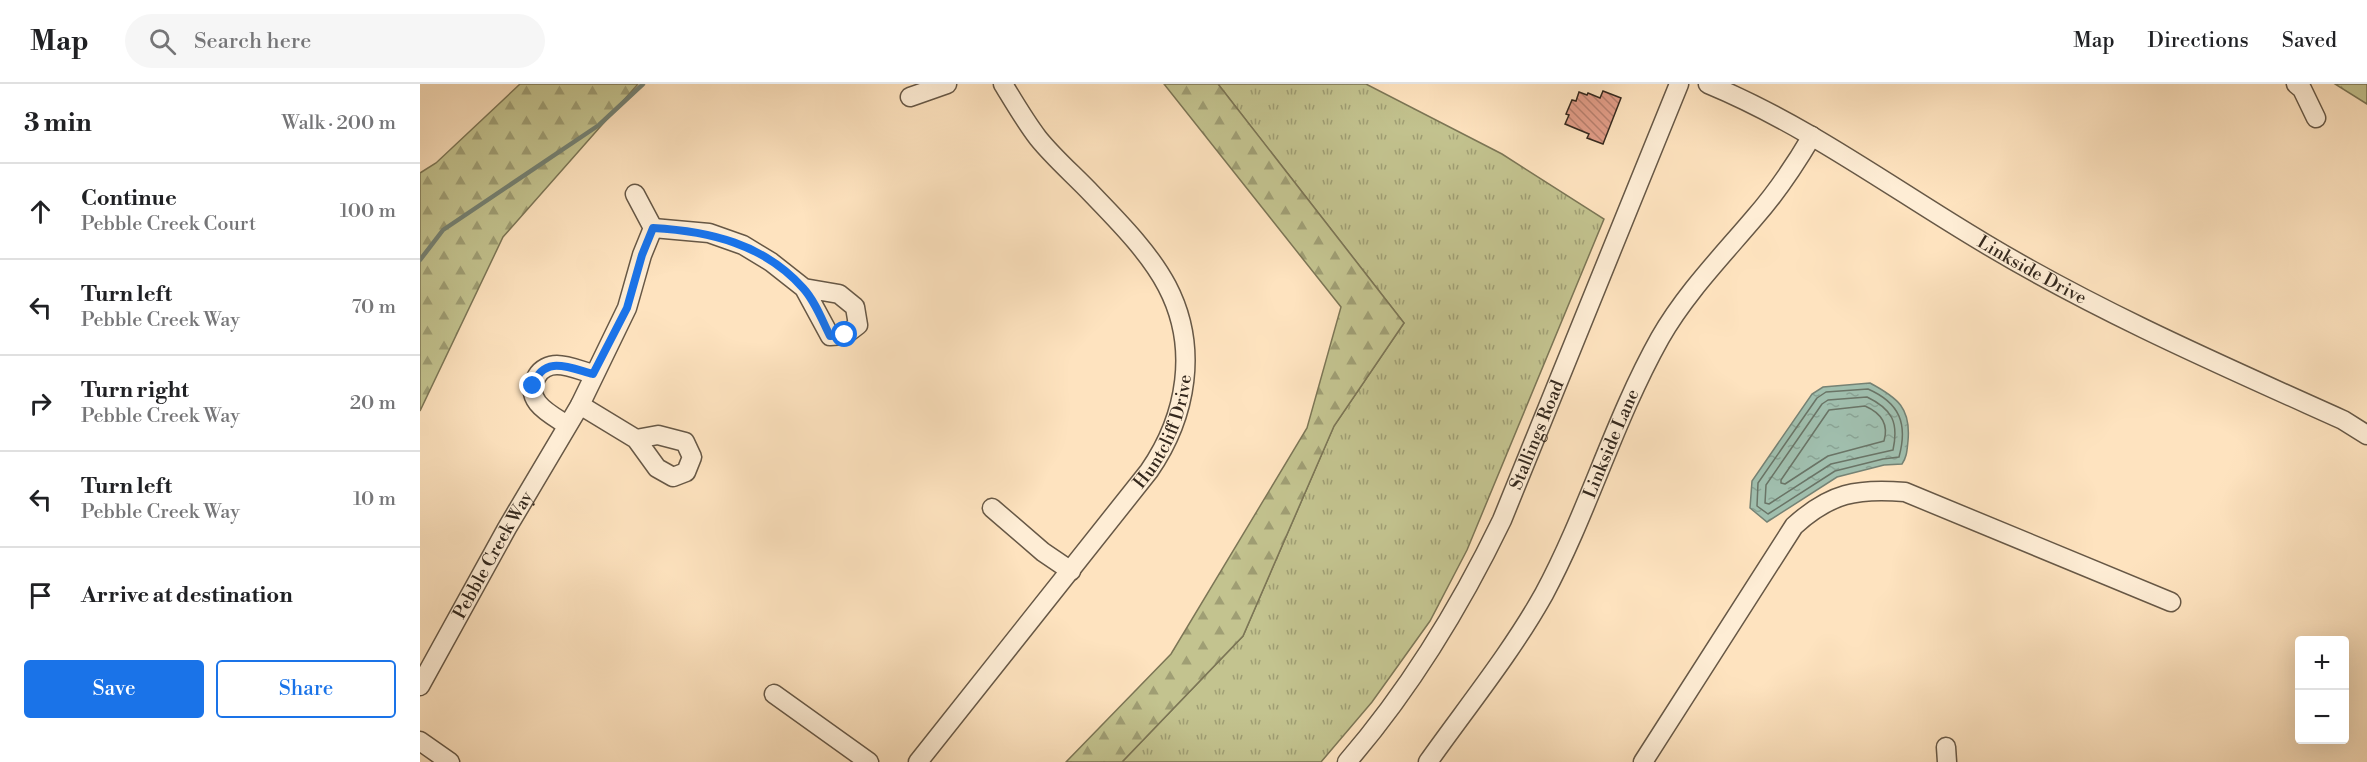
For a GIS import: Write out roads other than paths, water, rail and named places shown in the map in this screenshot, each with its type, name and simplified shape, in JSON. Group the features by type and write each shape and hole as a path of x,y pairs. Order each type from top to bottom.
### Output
{"street":[{"path":"910,97 947,84"},
{"name":"Huntcliff Drive","path":"918,762 1149,471 1169,440 1185,389 1184,338 1173,299 1155,266 1039,138 1003,84"},
{"name":"Stallings Road","path":"1347,762 1413,677 1472,582 1502,520 1678,84"},
{"name":"Linkside Drive","path":"1708,84 1753,102 1984,243 2068,291 2149,332 2343,420 2367,435"},
{"path":"2295,84 2302,89 2316,118"},
{"name":"Linkside Lane","path":"1428,762 1519,634 1543,595 1635,386 1660,337 1694,288 1782,184 1812,136"},
{"path":"635,194 653,228 698,231 733,241 771,262 804,288"},
{"name":"Pebble Creek Way","path":"420,686 507,528 580,405 593,374 627,308 642,255 653,228"},
{"path":"567,425 535,401 533,393 535,379 540,372 559,365 593,374"},
{"path":"580,405 636,439"},
{"path":"1643,762 1794,526 1812,509 1828,500 1858,492 1882,490 1905,492 2171,602"},
{"path":"992,508 1043,552 1071,571"},
{"path":"774,694 869,762"},
{"path":"420,741 450,762"}],"water":[{"path":"1870,383 1895,399 1905,412 1908,441 1906,456 1902,464 1884,465 1837,477 1767,522 1750,508 1752,481 1812,394 1823,387"}],"waterway":[{"path":"420,260 443,230 599,125 643,84"}]}
